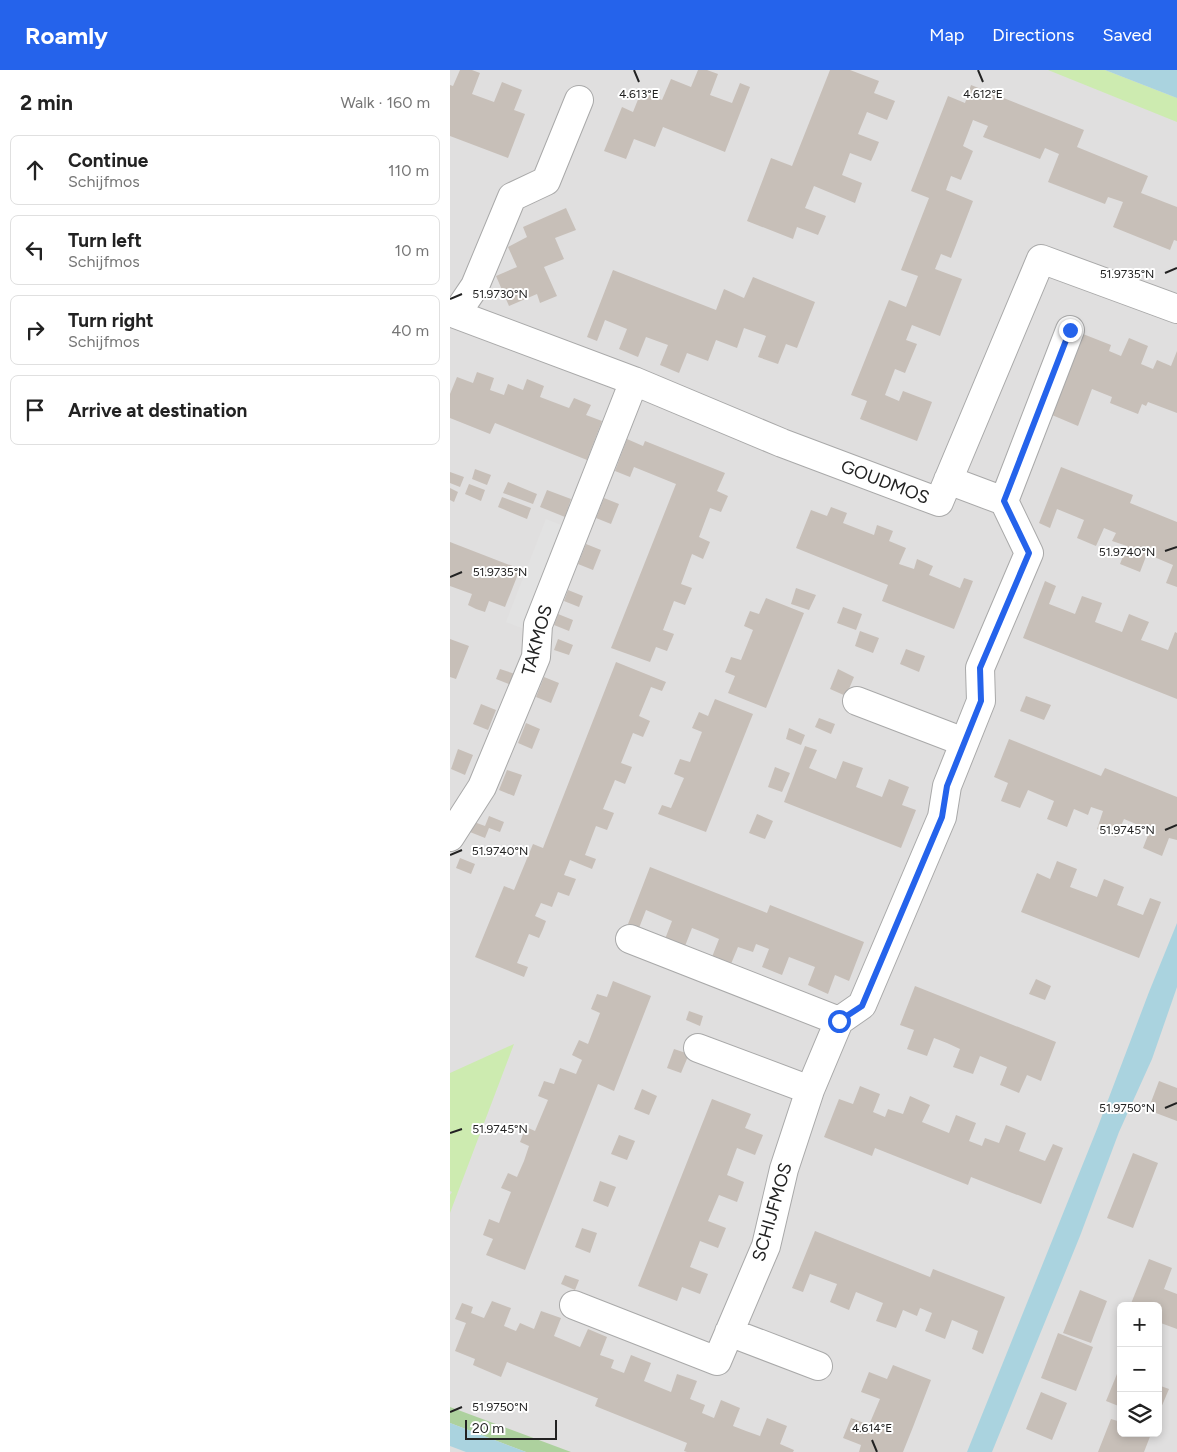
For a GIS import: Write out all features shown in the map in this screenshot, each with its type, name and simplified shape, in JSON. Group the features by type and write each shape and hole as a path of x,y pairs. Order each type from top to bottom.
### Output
{"street":[{"path":"453,313 475,286 512,197 546,181 579,100"},
{"name":"GOUDMOS","path":"453,313 634,382 782,443 939,502 1041,259 1177,309"},
{"path":"1004,501 1070,330"},
{"name":"TAKMOS","path":"450,837 482,788 536,657 538,625 634,382"},
{"path":"630,939 839,1021 862,1006 942,817 947,786 981,701 980,668 1029,553 1004,501 948,480"},
{"path":"857,701 964,742"},
{"name":"SCHIJFMOS","path":"574,1305 717,1361 766,1246 784,1169 810,1090 839,1021"},
{"path":"698,1048 810,1090"},
{"path":"729,1332 818,1366"}],"shaded area":[{"path":"450,70 1177,70 1177,1452 450,1452"},
{"path":"546,519 564,526 524,629 506,622"}],"green space":[{"path":"1048,70 1105,70 1177,98 1177,122"},
{"path":"514,1044 450,1213 450,1195 452,1192 450,1191 450,1073"},
{"path":"450,1407 571,1452 526,1452 450,1423"}],"water":[{"path":"1105,70 1177,70 1177,98"},
{"path":"1177,923 1177,987 1152,1059 1119,1132 1080,1236 992,1452 967,1452 1097,1129"},
{"path":"450,1423 526,1452 466,1452 450,1446"}],"building":[{"path":"460,70 472,70 480,73 472,94 494,102 502,82 522,90 514,110 525,114 508,158 450,136 450,85 453,86"},
{"path":"698,70 707,70 718,74 710,95 732,103 740,83 750,87 725,152 663,127 655,147 634,139 626,159 604,151 622,107 633,112 641,92 662,100 671,79 691,87"},
{"path":"830,70 850,70 879,81 874,93 895,101 887,120 867,112 858,134 879,142 871,161 850,153 842,175 862,183 855,203 814,186 805,208 826,216 818,235 797,227 793,239 747,221 771,158 792,166"},
{"path":"971,85 1084,130 1077,147 1148,176 1141,193 1177,207 1177,241 1174,240 1170,250 1113,227 1123,202 1108,197 1105,204 1048,182 1059,154 1045,148 1040,159 983,137 988,126 973,120 963,146 973,151 961,180 951,176 946,190 973,201 951,258 941,254 935,269 962,279 940,336 912,325 906,340 917,344 905,373 895,369 885,395 899,401 903,391 932,402 917,441 860,419 867,401 851,395 889,300 906,307 918,276 901,270 929,198 911,191 948,96 965,103"},
{"path":"566,208 576,230 555,238 564,259 544,267 557,296 540,303 537,294 509,306 496,276 517,267 508,247 527,237 523,227"},
{"path":"613,270 716,310 724,289 744,298 753,277 815,302 797,348 786,344 778,364 758,357 766,336 744,328 737,348 716,340 708,361 687,353 679,373 660,365 668,345 646,337 638,357 619,349 627,329 605,320 597,341 587,337"},
{"path":"1083,334 1111,345 1109,351 1121,356 1129,338 1148,346 1141,364 1153,369 1157,360 1171,366 1177,351 1177,413 1148,402 1146,406 1142,404 1138,414 1110,403 1112,397 1092,389 1078,426 1052,415"},
{"path":"477,372 494,378 490,390 504,395 508,384 523,390 527,379 544,386 540,397 569,408 574,398 591,405 586,415 602,421 587,460 495,423 490,434 450,418 450,394 457,377 473,383"},
{"path":"627,439 643,446 645,441 725,473 717,491 728,496 721,512 710,508 699,537 710,542 703,559 692,554 681,584 692,588 685,605 674,601 663,630 674,634 667,651 656,647 650,662 611,648 676,484 634,467 630,477 615,471"},
{"path":"1061,467 1133,495 1130,503 1177,522 1177,587 1166,583 1173,565 1147,554 1140,572 1120,564 1127,546 1112,541 1116,533 1104,528 1096,546 1077,538 1084,520 1057,509 1050,528 1039,523"},
{"path":"475,469 491,475 487,485 472,479"},
{"path":"450,472 464,477 460,487 450,483"},
{"path":"508,482 537,494 533,504 503,493"},
{"path":"469,484 485,490 481,501 465,494"},
{"path":"450,488 458,492 454,502 450,500"},
{"path":"547,490 571,499 565,517 540,507"},
{"path":"502,497 531,508 527,519 498,507"},
{"path":"604,498 619,504 611,524 596,518"},
{"path":"831,507 847,513 843,523 874,535 877,525 893,531 889,541 906,548 899,564 914,569 917,559 933,566 929,575 960,588 964,578 973,581 954,629 882,601 888,585 796,548 811,510 827,516"},
{"path":"450,542 520,569 505,607 489,601 485,612 476,609 468,605 472,594 450,586"},
{"path":"586,544 601,550 593,570 578,564"},
{"path":"1045,581 1056,586 1049,604 1075,614 1082,596 1102,603 1095,622 1122,632 1129,614 1149,622 1141,640 1168,650 1175,632 1177,633 1177,699 1023,638"},
{"path":"796,588 816,595 809,610 791,604"},
{"path":"568,590 583,596 579,607 564,601"},
{"path":"766,598 804,613 766,708 728,693 735,676 725,672 731,657 741,660 753,630 744,626 747,618 750,611 759,614"},
{"path":"843,607 862,614 856,630 837,623"},
{"path":"558,614 573,620 569,631 554,625"},
{"path":"860,631 879,638 873,653 855,646"},
{"path":"450,639 469,646 456,679 450,677"},
{"path":"558,639 573,645 569,655 554,650"},
{"path":"906,649 925,656 919,672 900,664"},
{"path":"616,662 666,682 662,691 651,687 639,716 650,721 643,737 633,733 621,763 632,767 625,784 615,780 603,809 614,813 607,830 596,826 585,855 596,859 592,869 570,860 564,875 576,879 569,896 558,892 552,907 541,903 535,916 546,921 543,929 539,938 529,934 517,963 528,967 524,977 475,957 504,886 514,890 533,844 543,848"},
{"path":"500,669 515,674 511,685 496,679"},
{"path":"838,669 854,677 846,696 830,689"},
{"path":"544,677 559,683 551,703 536,697"},
{"path":"1026,696 1051,705 1044,720 1020,711"},
{"path":"715,699 753,714 706,832 658,814 662,805 671,808 684,778 674,774 677,766 680,759 690,762 702,732 692,728 699,712 708,716"},
{"path":"481,704 496,710 488,730 473,724"},
{"path":"819,718 835,724 831,734 815,727"},
{"path":"526,723 540,729 532,749 518,743"},
{"path":"789,728 805,735 801,745 786,739"},
{"path":"1009,739 1101,776 1105,768 1177,797 1177,840 1169,838 1162,856 1143,848 1150,830 1124,819 1116,837 1097,829 1103,811 1091,807 1088,815 1074,809 1067,827 1047,819 1054,801 1028,790 1020,808 1001,801 1008,783 994,777"},
{"path":"805,746 817,750 809,768 836,779 843,761 863,768 856,787 882,797 889,779 909,787 902,805 916,810 901,848 784,802"},
{"path":"458,749 473,755 465,775 451,769"},
{"path":"775,767 790,773 782,792 768,787"},
{"path":"507,770 522,775 514,796 499,790"},
{"path":"757,814 773,821 765,839 749,833"},
{"path":"489,816 504,822 500,832 489,828 485,838 470,832 474,822 485,826"},
{"path":"460,858 475,864 471,874 456,868"},
{"path":"1057,861 1077,869 1070,887 1097,897 1104,879 1124,887 1117,905 1143,915 1150,898 1161,902 1139,958 1021,912 1037,873 1050,879"},
{"path":"650,867 767,913 770,905 864,942 849,981 835,975 828,994 808,985 815,967 789,957 782,975 762,967 769,949 756,944 753,952 738,947 731,964 712,957 719,939 692,928 685,946 665,939 672,921 646,910 639,928 628,924"},
{"path":"1036,979 1051,986 1045,1000 1029,994"},
{"path":"613,981 651,996 614,1091 598,1084 525,1270 486,1255 493,1239 483,1235 489,1219 499,1223 511,1192 501,1188 508,1173 517,1177 524,1161 529,1146 520,1142 526,1127 535,1131 548,1100 538,1096 544,1081 554,1084 560,1068 576,1074 582,1060 572,1055 579,1040 588,1044 600,1013 591,1009 597,994 607,997"},
{"path":"915,986 1056,1042 1041,1081 1027,1075 1019,1093 1000,1085 1007,1067 980,1056 973,1074 953,1067 960,1049 934,1038 927,1056 907,1049 914,1030 900,1025"},
{"path":"689,1011 703,1016 700,1026 686,1020"},
{"path":"674,1049 689,1054 681,1073 667,1068"},
{"path":"1159,1081 1177,1088 1177,1121 1148,1110"},
{"path":"860,1086 880,1094 873,1112 885,1117 888,1109 903,1114 910,1096 930,1105 922,1122 949,1133 956,1115 976,1123 969,1141 982,1146 985,1138 999,1143 1006,1125 1026,1133 1019,1151 1045,1161 1053,1144 1063,1148 1041,1204 971,1177 968,1185 875,1148 872,1156 824,1137 839,1099 853,1104"},
{"path":"642,1089 657,1096 649,1115 634,1109"},
{"path":"712,1099 751,1114 745,1128 763,1135 755,1155 737,1148 727,1175 744,1182 737,1202 719,1195 708,1221 726,1228 718,1248 700,1241 690,1267 708,1274 700,1294 682,1287 677,1301 638,1286"},
{"path":"619,1135 635,1141 627,1160 611,1154"},
{"path":"1133,1153 1158,1163 1133,1228 1107,1218"},
{"path":"600,1181 616,1187 608,1207 593,1201"},
{"path":"582,1228 597,1233 590,1253 575,1247"},
{"path":"815,1231 930,1277 933,1269 1005,1297 983,1354 972,1349 978,1331 952,1320 945,1339 925,1331 932,1313 920,1308 917,1316 903,1310 896,1328 876,1321 883,1303 856,1292 849,1310 830,1302 837,1284 810,1274 803,1292 792,1288"},
{"path":"1149,1259 1172,1268 1164,1289 1177,1294 1177,1329 1162,1323 1162,1302 1132,1302"},
{"path":"565,1275 579,1280 575,1290 561,1284"},
{"path":"1080,1290 1107,1301 1091,1343 1063,1333"},
{"path":"492,1301 511,1308 504,1326 516,1331 520,1323 534,1329 541,1311 561,1318 554,1336 580,1347 588,1329 607,1337 600,1355 614,1360 611,1368 624,1373 631,1355 651,1363 644,1381 671,1392 677,1374 697,1381 690,1399 705,1405 702,1413 714,1418 721,1400 740,1408 733,1426 760,1436 767,1418 787,1426 780,1444 794,1450 793,1452 687,1452 684,1451 687,1443 595,1406 598,1398 507,1362 501,1377 473,1365 475,1359 455,1351 466,1323 455,1319 462,1303 473,1307 471,1313 484,1318"},
{"path":"1058,1333 1093,1347 1076,1391 1041,1378"},
{"path":"893,1365 931,1380 913,1427 903,1452 859,1452 861,1445 843,1438 851,1418 869,1425 880,1399 861,1392 869,1372 887,1379"},
{"path":"1117,1374 1117,1405 1106,1401"},
{"path":"1162,1386 1169,1389 1162,1406"},
{"path":"1041,1392 1067,1403 1052,1440 1026,1429"},
{"path":"1111,1419 1117,1421 1117,1437 1150,1437 1144,1452 1098,1452"}],"route":[{"path":"839,1021 862,1006 942,817 947,786 981,701 980,668 1029,553 1004,501 1070,330"}]}
